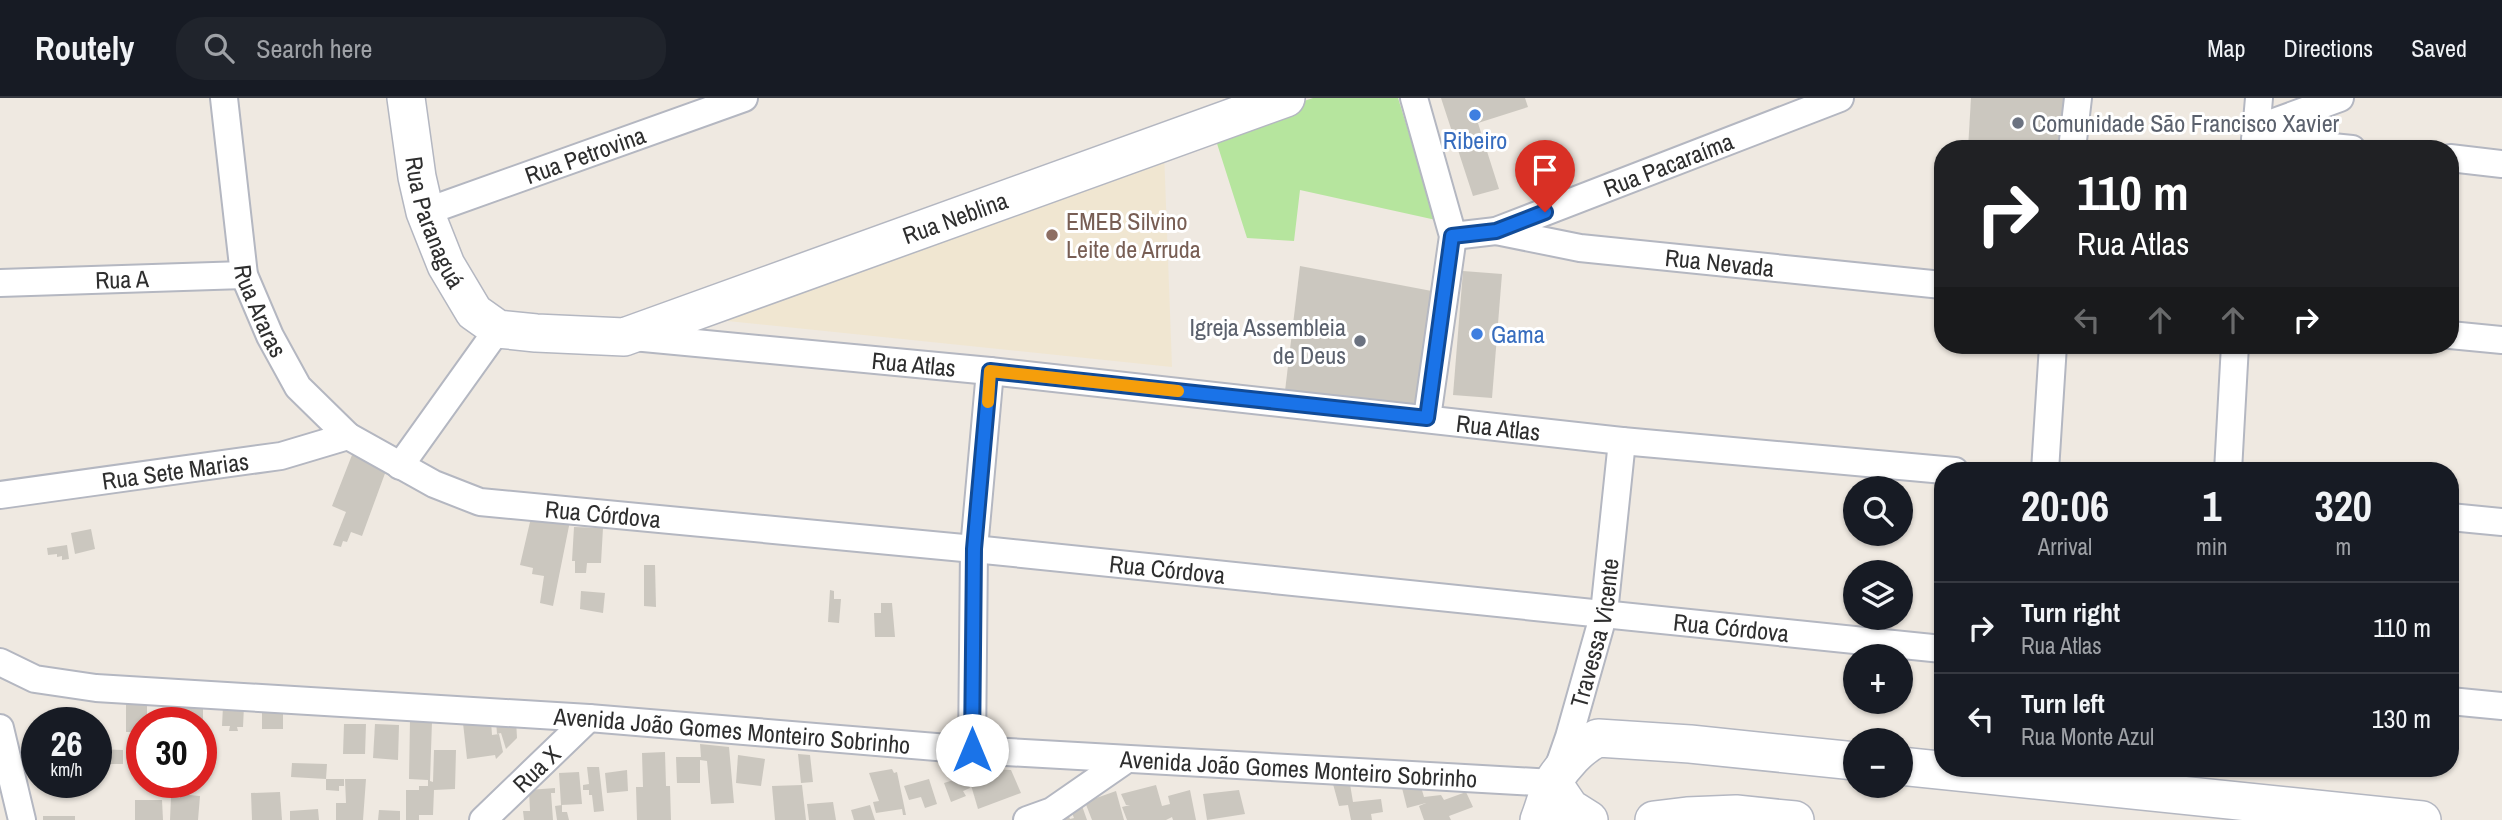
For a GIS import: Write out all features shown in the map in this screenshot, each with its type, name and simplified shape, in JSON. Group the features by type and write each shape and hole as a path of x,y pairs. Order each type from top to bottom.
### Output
{"street":[{"name":"Rua Araras","path":"224,98 244,275 270,335 298,387 348,436 400,466"},
{"name":"Rua Paranaguá","path":"406,98 417,177 425,212 446,265 474,313 498,329"},
{"name":"Rua Petrovina","path":"425,212 744,98"},
{"name":"Rua Neblina","path":"624,337 1286,98"},
{"path":"1414,98 1452,236 1427,418"},
{"name":"Rua Pacaraíma","path":"1452,236 1496,231 1840,98"},
{"path":"2073,140 2078,98"},
{"path":"2255,139 2259,98"},
{"path":"2255,139 2340,98"},
{"path":"2459,160 2502,164"},
{"name":"Rua Nevada","path":"1496,231 1580,248 1934,284"},
{"name":"Rua A","path":"0,283 244,275"},
{"name":"Rua Atlas","path":"498,329 624,337 990,371 1622,441 1934,469"},
{"path":"400,466 498,329"},
{"path":"2459,336 2502,340"},
{"path":"2046,462 2052,354"},
{"path":"2228,462 2234,354"},
{"path":"972,750 974,549 990,371"},
{"name":"Rua Sete Marias","path":"0,495 281,456 348,436"},
{"name":"Travessa Vicente","path":"1539,820 1569,737 1604,613 1622,441"},
{"name":"Rua Córdova","path":"400,466 480,502 974,549 1934,648"},
{"path":"2459,518 2502,522"},
{"name":"Avenida João Gomes Monteiro Sobrinho","path":"0,662 35,679 96,688 589,718 972,750 1553,782"},
{"path":"2459,702 2502,706"},
{"name":"Rua X","path":"483,820 589,718"},
{"path":"0,727 22,820"},
{"path":"1589,820 1570,808 1553,782 1588,743 1598,738 1690,744 1843,760"},
{"path":"1027,820 1052,811 1126,759"},
{"path":"1913,767 1934,770"},
{"path":"2006,777 2422,820"},
{"path":"1654,820 1736,814 1796,820"}],"shaded area":[{"name":"EMEB Silvino Leite de Arruda","path":"1164,151 1172,367 708,319"}],"green space":[{"path":"1313,98 1398,98 1436,220 1300,190 1294,241 1247,238 1213,131"}],"building":[{"path":"1441,98 1525,98 1528,107 1478,123 1499,189 1473,196"},
{"name":"Comunidade São Francisco Xavier","path":"1971,98 2069,98 2065,140 1969,140"},
{"name":"Igreja Assembleia de Deus","path":"1300,266 1437,292 1420,406 1285,391"},
{"name":"Gama","path":"1463,271 1502,274 1492,398 1453,395"},
{"path":"352,455 387,468 362,536 351,532 347,542 343,541 341,547 333,545 346,512 332,506"},
{"path":"533,509 571,516 553,606 540,603 544,576 532,574 533,568 520,565"},
{"path":"574,527 603,528 601,563 587,563 586,573 575,573 575,561 572,561"},
{"path":"91,529 95,549 75,554 71,533"},
{"path":"67,545 69,559 62,560 62,556 57,557 57,554 48,555 47,548"},
{"path":"644,565 655,565 656,607 644,606"},
{"path":"830,590 834,591 834,599 841,599 839,623 828,622"},
{"path":"581,591 605,593 603,613 580,609"},
{"path":"881,603 892,603 895,637 875,637 874,613 881,613"},
{"path":"126,692 147,692 147,707 126,707"},
{"path":"223,706 244,706 243,727 237,727 238,731 229,731 230,726 222,726"},
{"path":"262,707 283,707 283,729 262,729"},
{"path":"410,720 432,721 430,781 433,782 434,750 456,750 455,789 434,790 433,815 419,815 419,820 406,820 406,790 419,790 419,786 428,786 428,780 409,779"},
{"path":"496,720 516,720 517,738 506,749 501,733 497,734"},
{"path":"491,721 492,735 499,734 503,752 496,759 495,755 467,759 463,723"},
{"path":"344,724 366,724 365,754 343,754"},
{"path":"375,724 399,725 398,760 373,758"},
{"path":"700,744 729,747 734,803 711,804 707,761 700,760 700,783 677,783 676,757 701,757"},
{"path":"112,750 123,750 123,764 112,764"},
{"path":"665,752 671,820 637,820 636,787 643,787 642,753"},
{"path":"798,754 810,755 813,782 801,783"},
{"path":"738,755 765,759 761,786 736,783"},
{"path":"292,763 327,764 326,779 291,777"},
{"path":"587,767 599,767 604,811 594,812 592,795 589,795 589,790 583,790 583,785 589,784"},
{"path":"892,769 894,773 897,772 906,815 903,815 902,809 876,813 873,802 879,801 869,773"},
{"path":"989,769 1011,770 1021,793 978,809 968,775"},
{"path":"627,770 628,791 607,793 605,773"},
{"path":"579,772 582,804 561,805 559,773"},
{"path":"966,776 970,788 963,791 966,796 951,802 944,783"},
{"path":"326,779 344,779 344,786 339,786 339,791 326,790"},
{"path":"345,779 366,779 363,820 336,820 336,803 346,803"},
{"path":"929,779 937,804 925,808 921,797 909,800 904,786"},
{"path":"1333,784 1350,784 1353,802 1381,799 1383,812 1371,814 1372,820 1351,820 1348,805 1339,806"},
{"path":"1401,784 1421,787 1424,797 1441,795 1444,800 1466,792 1473,807 1449,816 1451,820 1424,820 1419,806 1426,803 1407,808"},
{"path":"802,785 806,820 775,820 772,786"},
{"path":"1156,785 1162,806 1170,804 1168,796 1190,790 1196,820 1173,820 1172,817 1166,820 1127,820 1122,807 1130,805 1126,805 1121,794"},
{"path":"555,788 555,793 551,793 553,820 524,820 523,811 530,811 529,790"},
{"path":"1239,790 1245,814 1207,820 1203,794"},
{"path":"1116,791 1124,820 1092,820 1085,802"},
{"path":"280,792 282,820 252,820 251,793"},
{"path":"171,798 200,798 198,820 170,820"},
{"path":"135,800 162,800 163,820 135,820"},
{"path":"833,802 836,820 809,820 807,804"},
{"path":"1081,803 1087,820 1060,820 1066,809 1070,819 1074,818 1070,808"},
{"path":"562,805 562,812 567,812 569,820 557,820 555,806"},
{"path":"870,805 875,820 854,820 851,810"},
{"path":"318,809 319,820 290,820 290,811"},
{"path":"379,810 400,811 400,820 378,820"},
{"path":"43,816 75,816 75,820 43,820"}],"slow traffic":[{"path":"988,402 990,371 1178,391"}],"place":[{"name":"Ribeiro","path":"1475,115"},
{"name":"Comunidade São Francisco Xavier","path":"2018,123"},
{"name":"EMEB Silvino Leite de Arruda","path":"1052,235"},
{"name":"Gama","path":"1477,334"},
{"name":"Igreja Assembleia de Deus","path":"1360,341"}],"route":[{"path":"972,750 974,549 990,371 1427,418 1452,236 1496,231 1545,212"}]}
